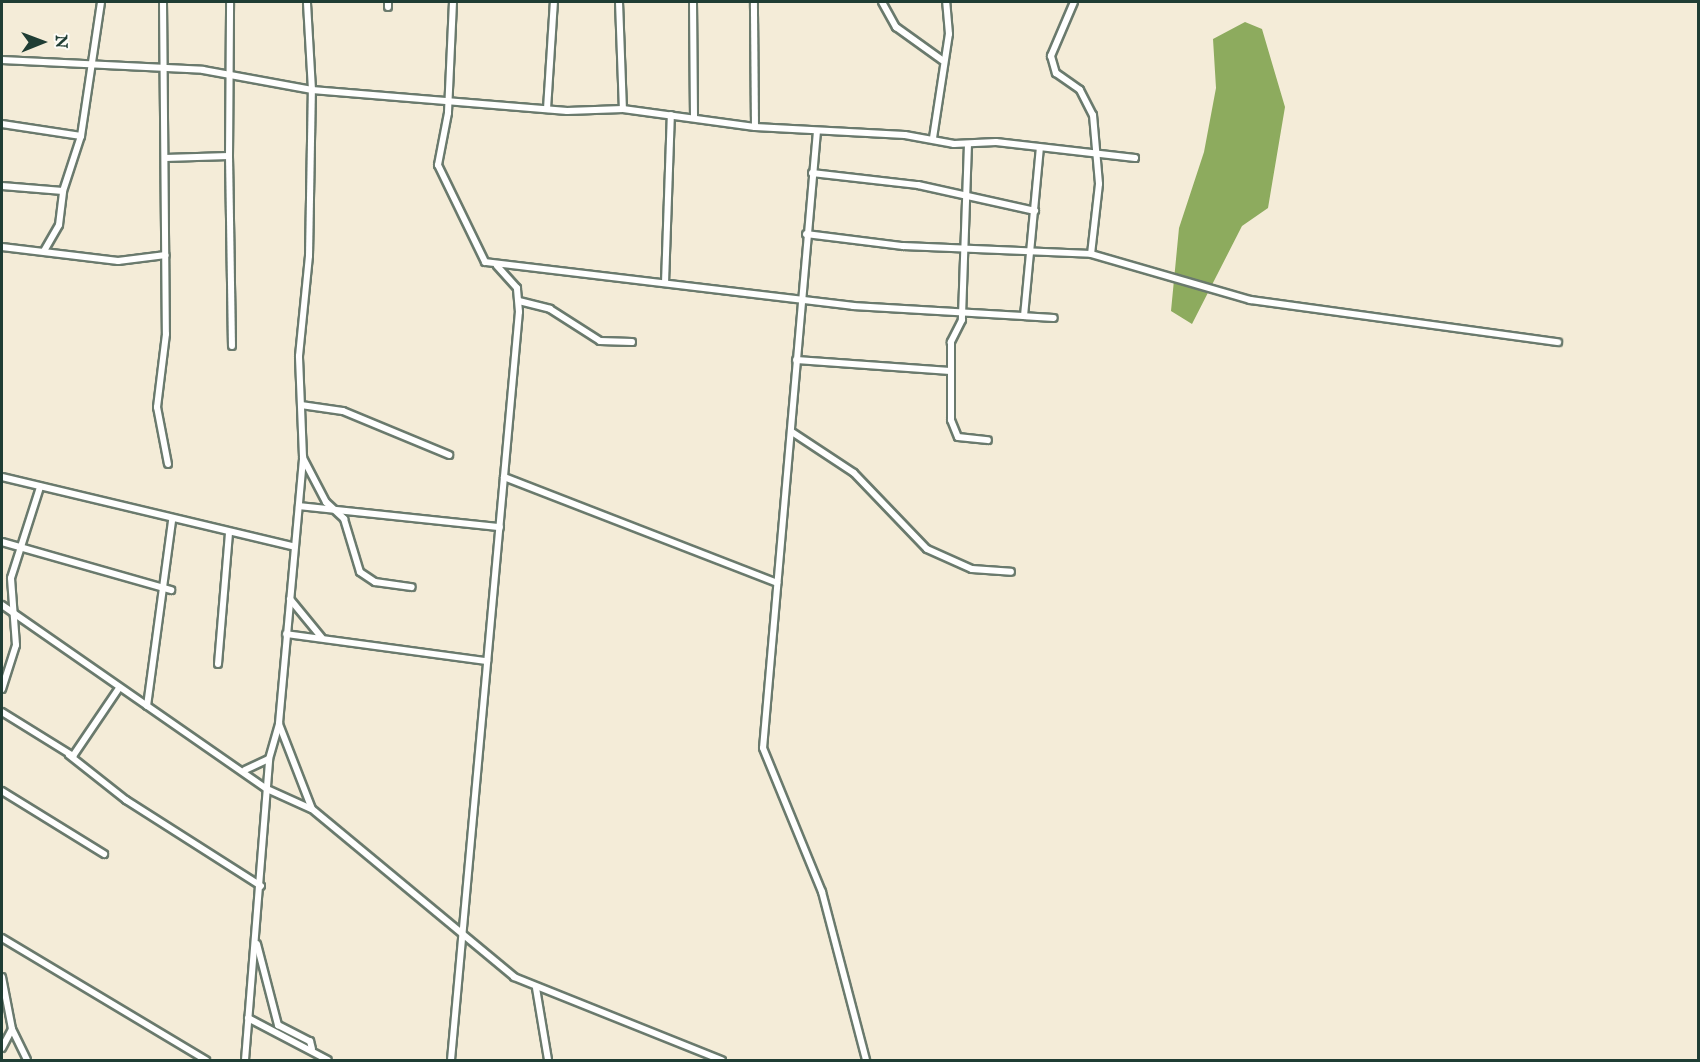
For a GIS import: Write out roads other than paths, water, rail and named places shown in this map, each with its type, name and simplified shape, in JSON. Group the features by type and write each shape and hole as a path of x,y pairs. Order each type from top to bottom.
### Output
{"street":[{"path":"44,251 59,225 63,191 81,136 101,2"},
{"path":"163,2 163,71 168,81 165,158 166,334 157,407 168,464"},
{"path":"230,2 229,156 232,346"},
{"path":"244,1060 261,886 269,759 279,723 303,457 301,405 312,90 307,2"},
{"path":"453,2 447,101 438,165 475,247 485,262 803,297 853,306 1054,318"},
{"path":"547,109 554,2"},
{"path":"619,2 623,109"},
{"path":"693,2 694,118"},
{"path":"754,2 755,127"},
{"path":"882,2 896,27 942,60"},
{"path":"933,138 942,60 949,34 946,2"},
{"path":"1074,2 1069,24 1053,50 1052,68 1080,90 1091,106 1100,184 1091,254"},
{"path":"2,60 92,68 229,73 312,90 547,109 623,109 755,127 933,138 968,144 1096,152 1135,158"},
{"path":"665,283 671,115"},
{"path":"2,124 81,136"},
{"path":"817,131 806,234 792,432 763,728 766,767 822,892 865,1060"},
{"path":"968,144 961,311 951,342 955,434 988,440"},
{"path":"1024,315 1040,148"},
{"path":"165,158 229,156"},
{"path":"813,173 966,197 1035,211"},
{"path":"2,186 63,191"},
{"path":"806,234 965,250 1031,250 1091,254 1250,300 1558,342"},
{"path":"2,248 118,261 166,255"},
{"path":"450,1060 519,302 517,288 496,265"},
{"path":"519,302 550,309 600,341 632,342"},
{"path":"796,360 951,371"},
{"path":"301,405 343,411 449,455"},
{"path":"792,432 854,473 927,549 972,569 1011,572"},
{"path":"303,457 334,510 349,530 352,560 360,572 375,582 412,587"},
{"path":"2,477 172,521 295,548"},
{"path":"504,477 777,583"},
{"path":"2,689 12,668 14,614 12,578 40,487"},
{"path":"299,506 500,527"},
{"path":"147,706 172,521"},
{"path":"218,664 229,533"},
{"path":"2,542 171,590"},
{"path":"290,599 322,638"},
{"path":"2,605 119,688 245,770 267,789 312,809 462,931 514,977 536,988 722,1060"},
{"path":"286,634 487,661"},
{"path":"69,755 80,753 119,688"},
{"path":"2,712 69,755 126,800 261,886"},
{"path":"279,723 312,809"},
{"path":"245,770 269,759"},
{"path":"2,791 104,854"},
{"path":"2,938 206,1060"},
{"path":"256,940 278,1025 310,1041 312,1049"},
{"path":"2,976 12,1029 27,1060"},
{"path":"536,988 548,1060"},
{"path":"248,1018 312,1049 328,1060"},
{"path":"2,1048 12,1029"}]}
